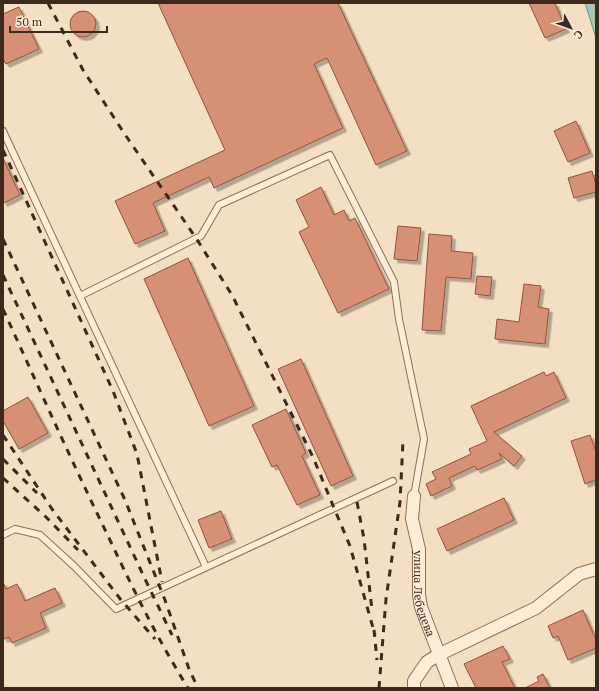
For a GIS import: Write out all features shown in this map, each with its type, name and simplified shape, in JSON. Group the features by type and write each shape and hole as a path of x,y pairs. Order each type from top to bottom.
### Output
{"street":[{"name":"улица Лебедева","path":"414,496 412,518 419,549 419,595 421,607 452,688"},
{"path":"414,688 414,680 427,662 438,654 536,608 579,574 596,569"}],"lane":[{"path":"3,131 206,567"},
{"path":"80,296 201,236 218,205 330,155 394,282 399,319 424,439 414,496"},
{"path":"3,535 15,529 40,535 74,566 116,609 393,481"}],"shaded area":[{"path":"585,3 596,3 596,38"}],"building":[{"path":"158,3 338,3 407,151 376,165 327,58 314,64 343,128 214,188 209,177 153,203 165,231 135,244 115,201 225,150"},
{"path":"529,3 555,3 566,29 545,38"},
{"path":"19,7 39,49 6,64 3,59 3,14"},
{"path":"83,11 92,15 96,24 92,33 83,37 74,33 70,24 74,15"},
{"path":"576,121 590,153 568,162 554,131"},
{"path":"3,158 20,195 4,203 3,202"},
{"path":"592,171 596,185 596,192 574,198 568,178"},
{"path":"321,187 334,215 344,210 349,221 355,218 389,289 338,313 299,232 309,227 296,200"},
{"path":"398,226 421,228 417,261 394,259"},
{"path":"429,234 452,236 451,251 473,253 471,279 446,277 441,331 422,330"},
{"path":"188,258 254,406 209,426 144,279"},
{"path":"477,276 492,277 490,296 475,294"},
{"path":"524,284 541,286 538,307 549,309 545,344 495,339 497,319 519,322"},
{"path":"301,359 353,476 331,486 278,369"},
{"path":"544,372 546,376 554,372 566,398 494,432 522,456 514,466 499,453 502,459 477,470 475,466 449,478 452,486 431,496 426,484 436,479 432,472 471,454 469,449 487,441 471,406"},
{"path":"28,397 48,433 19,449 3,421 3,411"},
{"path":"286,409 306,453 302,456 320,495 297,505 277,465 272,467 252,425"},
{"path":"590,435 596,452 596,480 585,484 571,441"},
{"path":"504,498 514,520 447,551 437,529"},
{"path":"221,511 232,539 209,548 198,520"},
{"path":"3,582 6,589 17,584 25,601 55,588 62,603 40,613 46,628 12,643 9,637 3,638"},
{"path":"583,610 596,640 596,648 568,660 558,636 553,638 548,626"},
{"path":"503,646 510,659 502,662 515,688 476,688 464,664"},
{"path":"543,674 550,688 525,688 539,681 537,677"}],"railway":[{"path":"48,3 83,70 196,238 232,295 313,457 350,546 375,635"},
{"path":"3,150 113,391 137,454 162,582"},
{"path":"3,239 125,500 165,600 189,669 198,688"},
{"path":"3,275 172,635"},
{"path":"3,309 68,452 127,576 156,633 188,688"},
{"path":"3,435 52,509 121,600 155,639"},
{"path":"379,688 386,599 400,502 403,441"},
{"path":"3,459 37,493"},
{"path":"3,478 46,517 78,550"},
{"path":"357,502 364,539 372,610"},
{"path":"374,630 377,660"}]}
